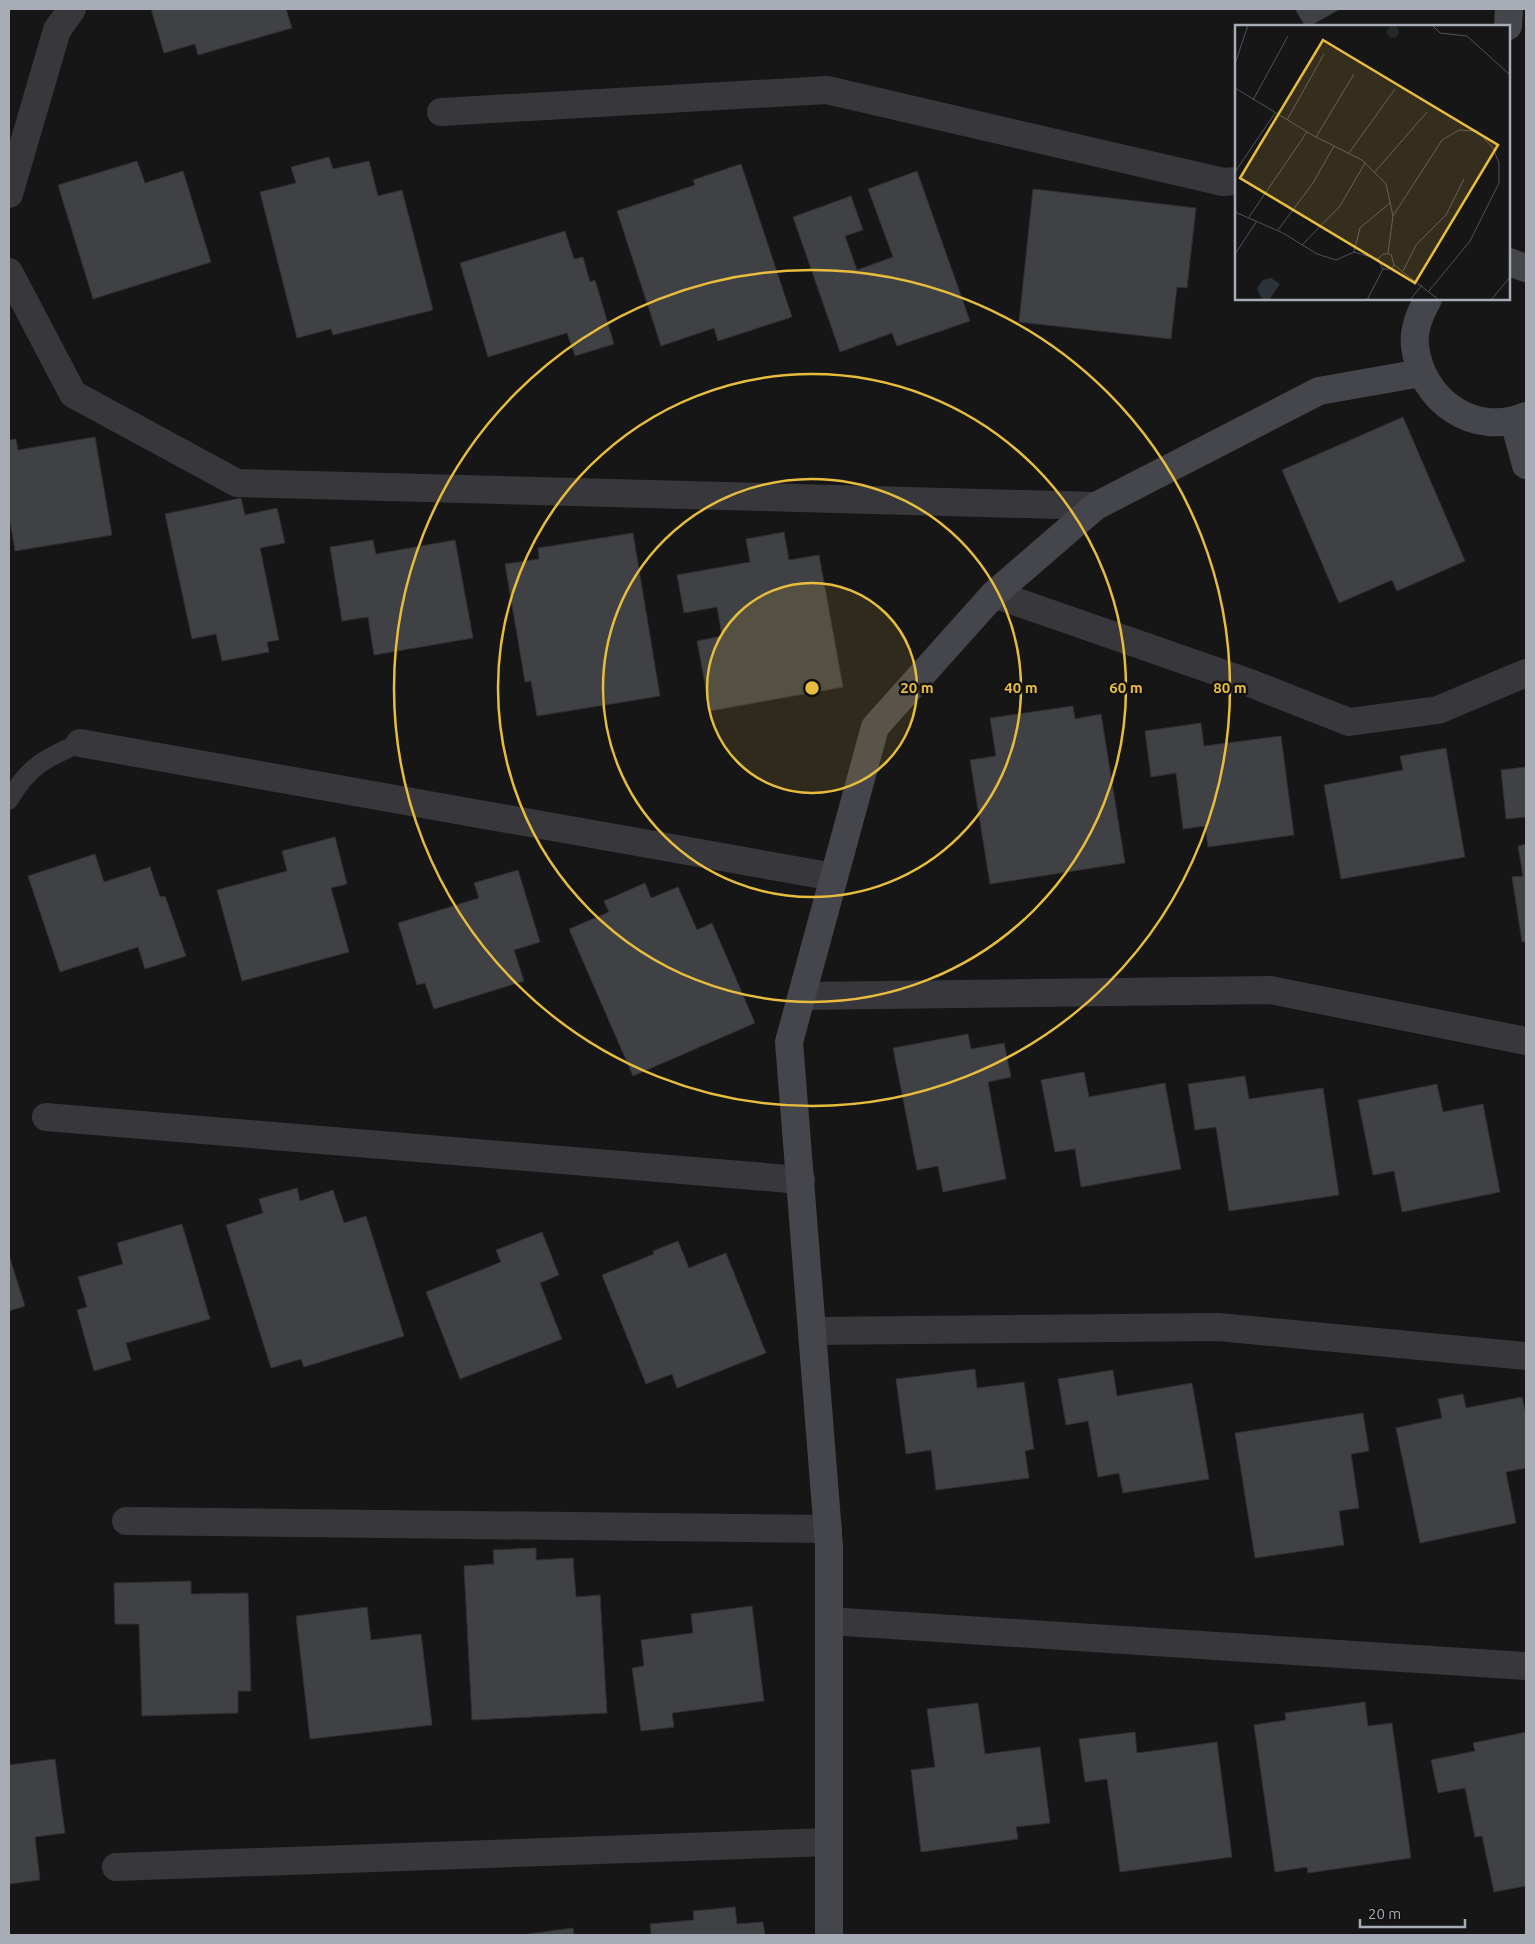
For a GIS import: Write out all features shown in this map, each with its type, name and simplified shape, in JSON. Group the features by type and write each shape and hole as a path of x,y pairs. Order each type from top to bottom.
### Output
{"street":[{"path":"9,194 57,30 72,9"},
{"path":"1508,25 1509,9"},
{"path":"441,112 827,90 1223,182 1235,181"},
{"path":"1510,262 1526,268"},
{"path":"9,272 73,394 237,483 1096,506"},
{"path":"1427,300 1418,317 1415,345 1421,373 1433,393 1454,411 1480,421 1520,419 1526,464"},
{"path":"830,1935 828,1528 790,1042 874,726 994,594 1096,506 1319,391 1421,373"},
{"path":"994,594 1250,683 1349,722 1438,710 1526,674"},
{"path":"80,743 834,877"},
{"path":"802,996 1270,990 1526,1041"},
{"path":"46,1117 801,1180"},
{"path":"812,1331 1218,1327 1526,1356"},
{"path":"126,1521 828,1528"},
{"path":"829,1621 1526,1666"},
{"path":"116,1867 829,1842"}],"lane":[{"path":"9,800 22,778 33,768 49,757 80,743"}],"building":[{"path":"151,9 286,9 292,28 198,55 195,44 164,53"},
{"path":"1295,9 1340,9 1312,25 1304,25"},
{"path":"329,157 333,169 369,161 378,196 402,190 433,310 333,335 331,329 297,338 260,192 296,183 291,167"},
{"path":"137,161 145,183 183,171 211,262 93,299 58,185"},
{"path":"741,164 792,317 718,341 714,328 661,346 617,211 695,185 693,180"},
{"path":"917,171 970,321 897,346 892,333 840,352 793,217 851,196 863,230 845,236 857,270 893,257 868,189"},
{"path":"1033,189 1196,208 1187,288 1177,287 1171,339 1019,322"},
{"path":"565,231 574,259 583,257 590,282 595,280 614,344 575,356 567,333 488,357 460,263"},
{"path":"1403,417 1465,561 1397,591 1392,580 1339,603 1282,470"},
{"path":"95,437 112,535 15,551 9,515 9,440 16,439 18,450"},
{"path":"241,498 245,515 277,508 285,543 260,548 279,640 267,642 269,652 222,661 216,634 192,639 165,514"},
{"path":"784,532 789,560 819,555 843,687 710,711 697,641 722,636 717,607 684,613 677,575 750,562 746,539"},
{"path":"633,533 660,696 537,716 531,681 525,682 505,564 539,559 538,548"},
{"path":"373,540 376,554 455,540 473,638 374,655 368,617 342,621 330,547"},
{"path":"1073,706 1075,719 1101,714 1125,863 990,884 970,760 996,756 990,718"},
{"path":"1201,723 1204,746 1281,736 1294,835 1208,847 1205,826 1183,829 1176,773 1151,777 1145,731"},
{"path":"1446,748 1465,857 1341,879 1324,785 1403,770 1400,756"},
{"path":"1526,767 1526,817 1506,819 1501,770"},
{"path":"335,837 347,884 331,888 349,952 242,981 217,890 287,871 282,851"},
{"path":"1526,844 1526,942 1522,942 1512,877 1523,876 1518,846"},
{"path":"95,854 104,882 150,867 160,897 165,896 186,956 145,969 138,947 60,972 28,876"},
{"path":"518,870 540,942 514,950 524,981 434,1009 425,983 417,985 398,923 479,898 474,883"},
{"path":"645,883 651,898 678,887 697,930 712,923 755,1023 633,1076 569,929 609,912 604,901"},
{"path":"968,1034 971,1049 1004,1043 1011,1077 988,1082 1006,1179 943,1192 938,1166 917,1170 893,1048"},
{"path":"1084,1072 1089,1097 1165,1083 1181,1169 1081,1187 1075,1149 1055,1152 1041,1080"},
{"path":"1245,1076 1249,1099 1323,1088 1339,1195 1229,1211 1216,1127 1195,1130 1188,1084"},
{"path":"1437,1084 1443,1112 1483,1104 1500,1192 1402,1212 1394,1171 1373,1175 1358,1100"},
{"path":"297,1188 300,1201 333,1190 344,1223 366,1216 404,1336 304,1367 301,1359 271,1368 226,1225 263,1213 259,1199"},
{"path":"182,1224 210,1319 126,1343 131,1360 94,1371 77,1310 87,1307 78,1277 123,1264 117,1243"},
{"path":"542,1232 559,1275 540,1283 562,1339 460,1379 426,1292 501,1262 496,1250"},
{"path":"678,1241 689,1268 726,1253 766,1353 677,1388 672,1374 646,1384 602,1275 654,1254 653,1251"},
{"path":"9,1255 25,1306 9,1311"},
{"path":"975,1369 977,1388 1024,1382 1034,1449 1025,1451 1029,1478 936,1490 931,1450 906,1454 896,1379"},
{"path":"1113,1370 1117,1396 1192,1383 1209,1479 1123,1493 1119,1473 1098,1477 1088,1421 1066,1425 1058,1379"},
{"path":"1463,1394 1466,1408 1522,1397 1526,1415 1526,1468 1506,1472 1516,1523 1420,1543 1396,1428 1442,1418 1438,1399"},
{"path":"1363,1413 1369,1451 1351,1454 1359,1508 1339,1511 1344,1545 1255,1558 1235,1433"},
{"path":"536,1548 536,1560 573,1558 576,1597 600,1595 607,1713 472,1720 464,1566 494,1564 493,1550"},
{"path":"191,1581 191,1594 248,1593 251,1691 238,1691 238,1713 142,1716 139,1624 115,1624 114,1583"},
{"path":"752,1606 764,1701 672,1713 674,1727 641,1731 632,1668 644,1666 641,1640 693,1633 691,1614"},
{"path":"367,1607 371,1640 421,1634 432,1725 310,1739 296,1616"},
{"path":"1365,1702 1368,1726 1392,1723 1411,1858 1308,1873 1307,1867 1275,1872 1254,1725 1286,1720 1285,1713"},
{"path":"978,1703 985,1754 1040,1747 1050,1823 1016,1827 1018,1839 921,1852 911,1770 935,1767 927,1709"},
{"path":"1135,1732 1137,1753 1217,1742 1232,1857 1120,1872 1107,1779 1085,1782 1079,1739"},
{"path":"1526,1732 1526,1886 1494,1892 1482,1836 1475,1837 1465,1788 1438,1793 1431,1760 1475,1751 1473,1743"},
{"path":"55,1759 65,1833 35,1837 40,1880 9,1884 9,1765"},
{"path":"735,1907 737,1924 763,1922 765,1935 651,1935 650,1924 694,1920 693,1911"},
{"path":"573,1928 574,1935 520,1935"}]}
